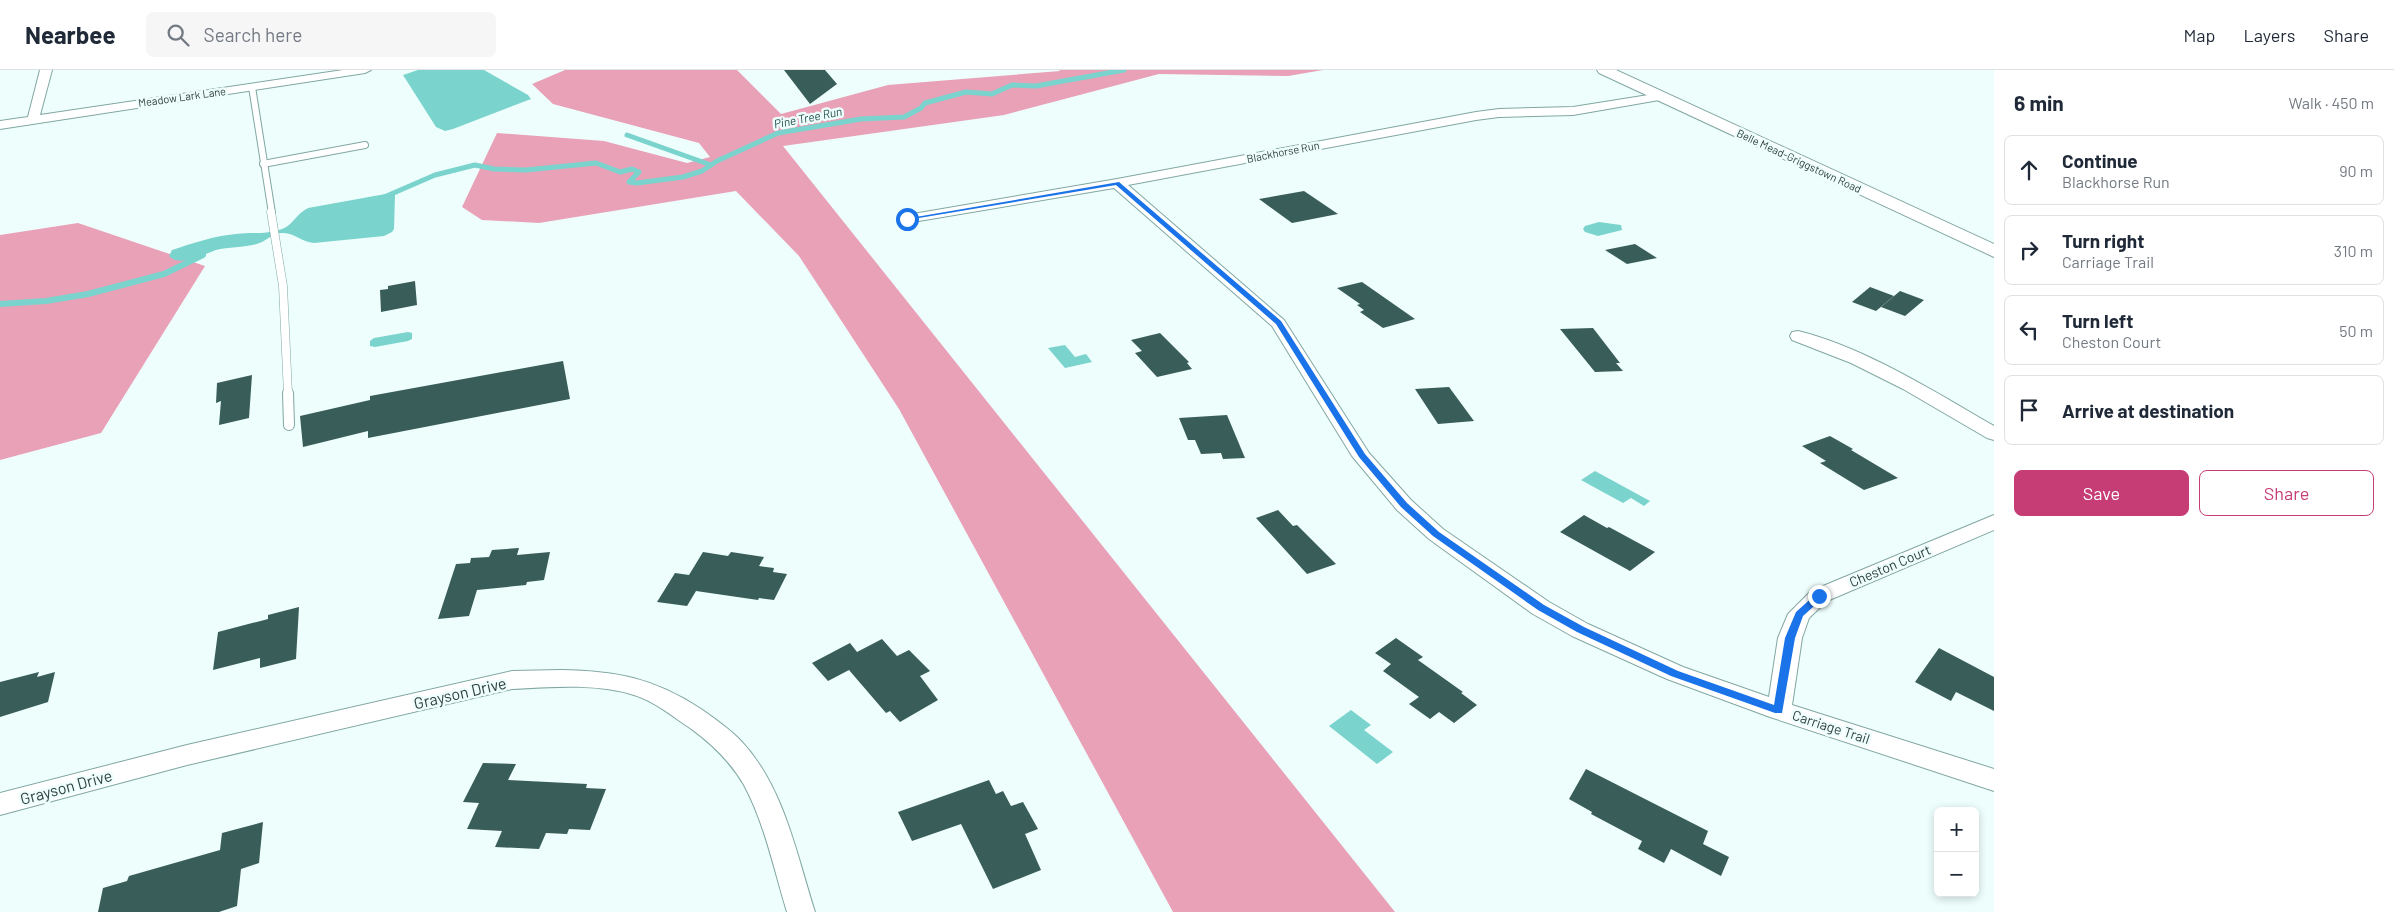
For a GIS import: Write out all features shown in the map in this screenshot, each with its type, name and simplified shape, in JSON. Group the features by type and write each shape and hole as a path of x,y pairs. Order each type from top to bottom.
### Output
{"street":[{"path":"33,120 46,70"},
{"name":"Meadow Lark Lane","path":"0,125 365,70"},
{"name":"Belle Mead-Griggstown Road","path":"1604,70 1994,251"},
{"name":"Blackhorse Run","path":"907,219 1117,183 1476,116 1499,113 1572,111 1661,97"},
{"name":"Carriage Trail","path":"1117,183 1278,323 1362,456 1404,505 1436,534 1541,608 1580,630 1675,673 1779,710 1994,780"},
{"path":"1798,336 1857,359 1909,385 1994,434"},
{"name":"Cheston Court","path":"1779,710 1790,638 1799,614 1819,596 1994,522"},
{"name":"Grayson Drive","path":"0,804 187,755 512,680 547,677 621,684 644,689 687,712 727,740 745,764 768,809 801,912"}],"lane":[{"path":"252,87 276,233 286,319 289,425"},
{"path":"264,164 365,145"}],"shaded area":[{"path":"565,70 737,70 781,114 888,85 1059,70 1323,70 1288,76 1159,74 1004,115 783,146 1395,912 1173,912 899,409 799,256 736,191 539,223 482,220 462,207 497,133 604,141 687,163 710,157 699,143 553,104 532,84"},
{"path":"78,223 205,266 101,433 0,460 0,235"}],"water":[{"path":"418,70 484,70 528,95 531,99 445,131 436,127 403,75"},
{"path":"391,193 395,195 394,229 384,236 314,243 290,234 279,233 257,244 216,250 186,260 179,261 169,256 172,250 212,238 236,234 271,232 282,229 308,208"},
{"path":"1599,222 1621,225 1622,230 1598,236 1585,232 1583,229 1585,226"},
{"path":"408,332 412,333 412,339 408,341 375,347 370,346 370,341 374,338"},
{"path":"1065,345 1075,357 1086,354 1092,362 1065,368 1048,348"},
{"path":"1595,471 1650,501 1644,506 1631,498 1623,503 1581,480"},
{"path":"1351,710 1371,725 1364,730 1393,752 1377,764 1329,726"}],"building":[{"path":"784,70 825,70 837,84 810,104"},
{"path":"1304,191 1338,214 1292,223 1259,199"},
{"path":"1635,244 1657,258 1627,264 1605,250"},
{"path":"415,281 417,305 381,312 380,290 388,289 388,286"},
{"path":"1362,282 1415,319 1383,328 1360,312 1364,310 1357,305 1360,304 1337,288"},
{"path":"1870,287 1894,296 1876,311 1852,302"},
{"path":"1900,291 1924,300 1905,316 1881,307"},
{"path":"1593,328 1620,363 1616,363 1623,371 1595,372 1560,329"},
{"path":"1160,333 1189,362 1187,363 1192,369 1157,377 1135,353 1142,351 1131,340"},
{"path":"563,361 570,399 368,438 368,431 303,447 300,416 370,400 370,396"},
{"path":"252,375 249,418 219,425 221,401 216,403 217,383"},
{"path":"1449,387 1474,421 1438,424 1415,389"},
{"path":"1227,415 1245,458 1223,459 1221,453 1201,454 1195,440 1188,440 1179,418"},
{"path":"1830,436 1898,478 1864,490 1820,463 1826,461 1802,446"},
{"path":"1278,510 1293,526 1297,525 1336,564 1307,574 1256,518"},
{"path":"1584,515 1655,552 1630,571 1560,532"},
{"path":"519,548 517,555 550,552 544,580 527,582 526,585 477,590 469,616 438,619 456,564 470,563 471,558 489,557 492,550"},
{"path":"703,552 728,556 731,552 764,557 759,566 774,568 773,572 787,574 774,600 759,598 758,600 696,591 687,606 657,602 675,573 689,575"},
{"path":"299,607 296,659 260,668 260,658 213,670 218,632 268,619 268,615"},
{"path":"1396,638 1423,657 1418,660 1463,692 1461,693 1477,705 1454,723 1439,712 1430,719 1409,704 1419,697 1383,671 1391,664 1375,653"},
{"path":"882,639 897,656 909,650 930,671 920,676 938,700 900,722 890,711 886,713 849,670 828,681 812,663 850,643 857,652"},
{"path":"1939,648 1994,677 1994,711 1956,692 1951,701 1915,682"},
{"path":"39,672 37,677 55,672 48,702 0,717 0,682"},
{"path":"483,763 516,764 508,780 587,784 586,788 606,789 590,830 569,829 567,834 546,833 539,849 495,847 502,831 467,829 479,803 463,802"},
{"path":"1586,769 1708,831 1703,844 1729,857 1721,876 1671,849 1664,863 1638,849 1642,841 1591,814 1592,812 1569,799"},
{"path":"989,780 996,794 1003,791 1011,806 1023,802 1038,829 1025,834 1041,870 993,889 961,824 912,841 898,812"},
{"path":"263,822 259,863 241,869 237,906 219,912 98,912 103,888 127,881 129,876 220,850 222,833"}],"waterway":[{"name":"Pine Tree Run","path":"711,165 778,133 861,119 904,117 921,108 925,103 966,92 992,94 1012,85 1036,86 1124,70"},
{"path":"627,135 711,165"},
{"name":"Pine Tree Run","path":"382,198 435,175 475,165 494,169 526,170 596,163 620,172 632,169 639,172 629,182 637,183 683,177 702,171 711,165"},
{"path":"0,304 46,301 88,294 164,274 203,255"}],"route":[{"path":"907,219 1117,183 1260,305 1278,323 1362,456 1404,505 1436,534 1541,608 1580,630 1675,673 1779,710 1790,638 1799,614 1819,596"}]}
